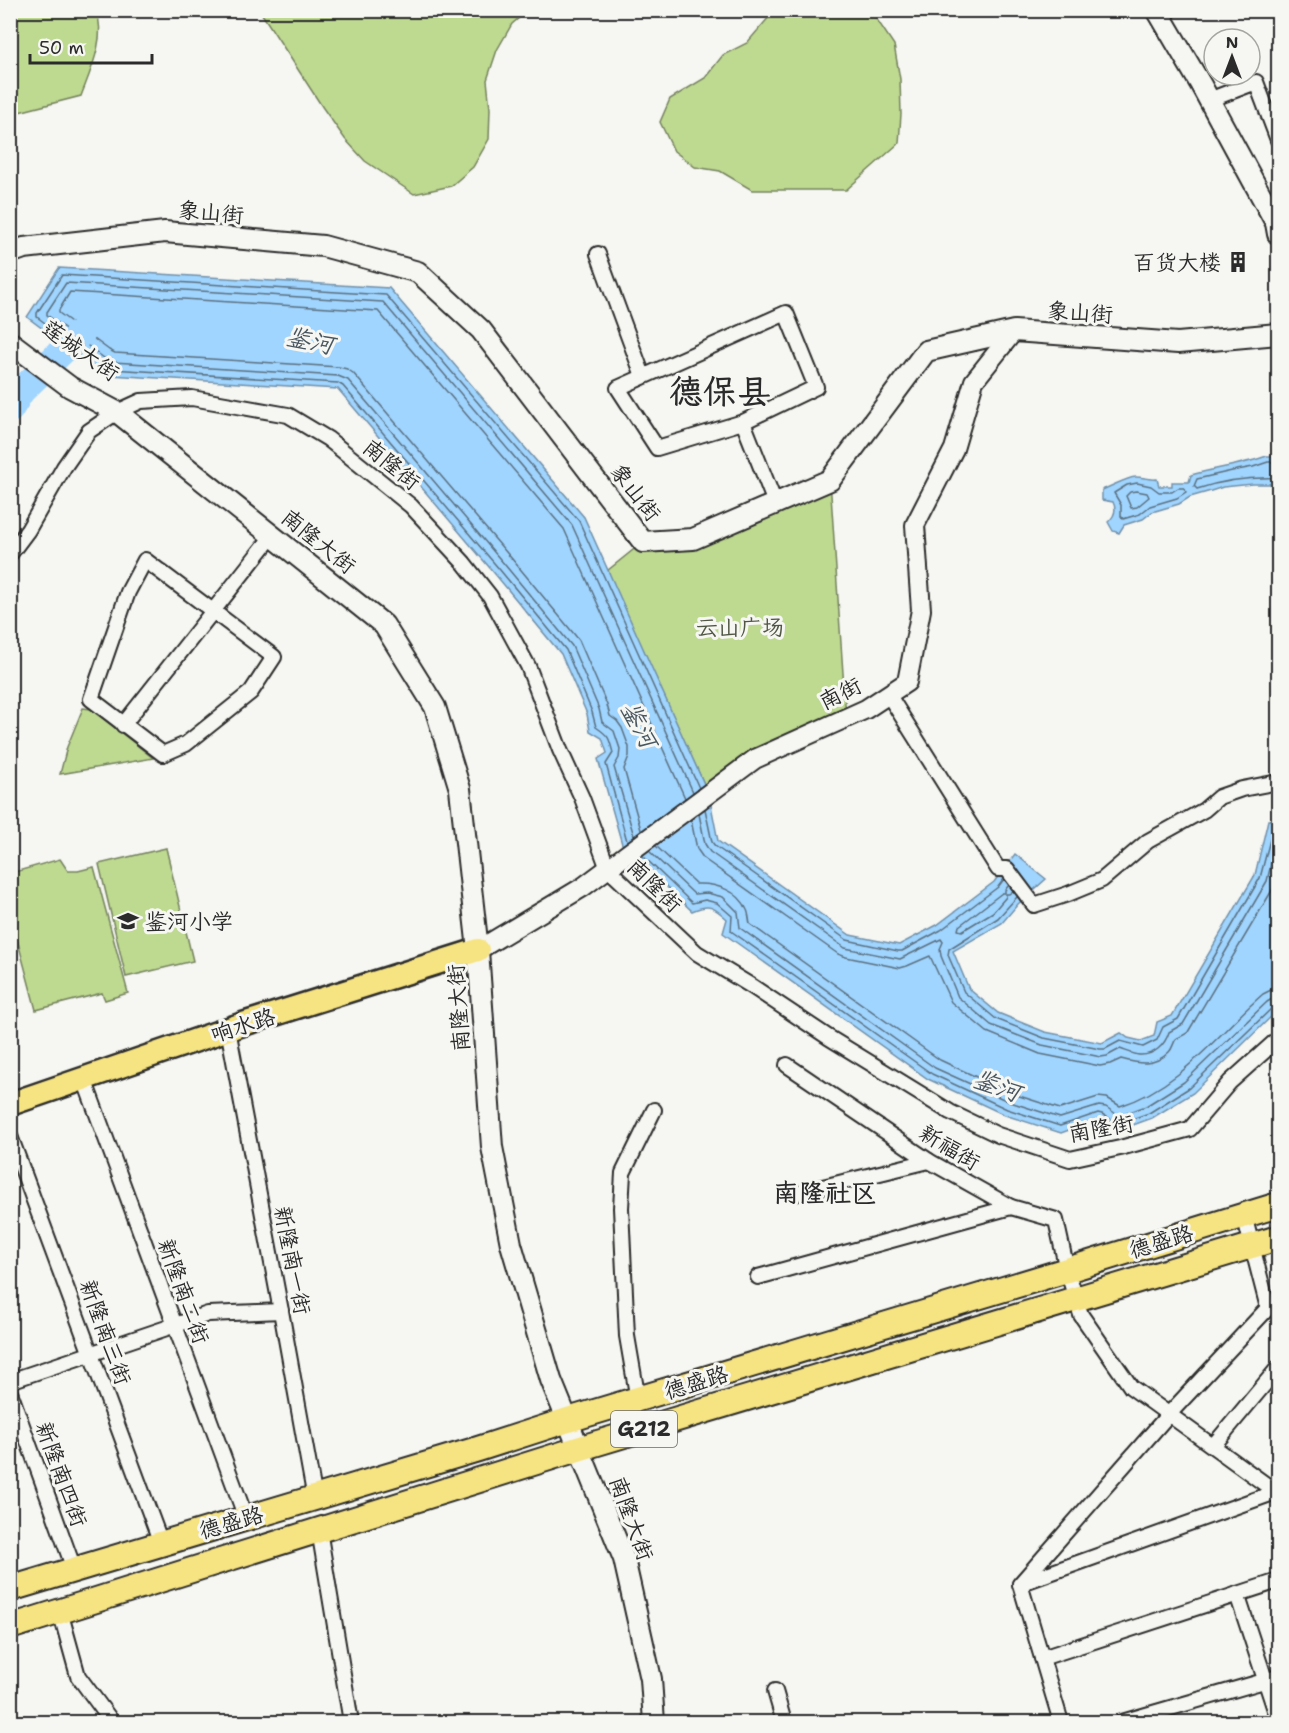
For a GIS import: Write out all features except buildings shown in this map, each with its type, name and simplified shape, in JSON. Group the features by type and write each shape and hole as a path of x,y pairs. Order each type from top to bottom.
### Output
{"highway":[{"name":"德盛路","path":"10,1589 315,1499 1278,1205"},
{"name":"G212","path":"10,1627 579,1449 1278,1238"}],"main road":[{"path":"1157,10 1276,223 1278,234"},
{"name":"象山街","path":"10,253 24,248 165,232 323,246 418,272 481,330 643,542 693,539 830,480 926,351 1014,332 1178,343 1278,334"},
{"name":"莲城大街","path":"10,329 74,383"},
{"name":"莲城大街","path":"10,342 121,410"},
{"name":"南隆大街","path":"121,410 384,625 435,707 460,789 478,950 492,1147 511,1244 551,1380 624,1559 651,1679 654,1722"},
{"name":"响水路","path":"10,1104 228,1029 478,950"}],"street":[{"path":"1209,100 1256,82 1278,140"},
{"path":"598,254 643,376"},
{"path":"786,313 816,387 743,422 657,448 618,388 643,376 786,313"},
{"name":"南街","path":"478,950 583,887 755,759 866,709 907,682 921,610 915,525 954,449 974,381 1014,332"},
{"name":"南隆街","path":"10,554 28,530 64,467 89,431 121,410 141,400 192,398 288,415 328,439 411,506 464,563 490,596 528,666 608,868 697,953 828,1037 950,1112 998,1134 1070,1159 1190,1129 1230,1082 1278,1039"},
{"path":"743,422 775,503"},
{"path":"123,725 273,535"},
{"path":"145,560 214,612 274,657 250,692 186,744 163,754 90,699 128,592 145,560"},
{"path":"888,694 998,869 1007,869 1034,905 1102,880 1148,841 1204,810 1219,796 1278,782"},
{"name":"新隆南一街","path":"228,1029 315,1499"},
{"name":"新福街","path":"787,1065 929,1161 1011,1206 1056,1220 1067,1270"},
{"name":"新隆南二街","path":"84,1079 246,1518"},
{"path":"638,1400 627,1336 621,1208 623,1173 654,1110"},
{"name":"新隆南三街","path":"10,1136 161,1543"},
{"path":"794,1194 929,1161"},
{"path":"758,1277 1011,1206"},
{"path":"1020,1584 1168,1414 1268,1308 1244,1215"},
{"path":"1067,1270 1081,1315 1131,1387 1277,1491"},
{"path":"10,1381 208,1314 281,1311"},
{"path":"1213,1446 1278,1369"},
{"name":"新隆南四街","path":"10,1392 74,1569"},
{"path":"1020,1584 1277,1491"},
{"path":"319,1530 351,1722"},
{"path":"1041,1658 1278,1581"},
{"path":"1020,1584 1061,1722"},
{"path":"1237,1594 1272,1678 1278,1719"},
{"path":"60,1611 78,1676 112,1722"},
{"path":"1122,1722 1272,1678"},
{"path":"775,1691 784,1722"}],"green space":[{"path":"11,10 96,11 100,31 98,43 93,65 81,96 11,114"},
{"path":"780,10 858,11 876,18 894,45 900,79 899,143 846,190 752,190 720,171 695,167 674,151 660,122 670,99 705,78 723,55 747,43 769,17"},
{"path":"260,11 527,11 512,24 497,50 487,80 490,109 489,139 473,167 451,186 414,194 365,161 345,139"},
{"name":"云山广场","path":"830,480 846,718 709,795 607,571 643,542 693,539"},
{"path":"83,708 91,709 153,758 60,774 67,747"},
{"path":"166,848 193,961 126,977 99,864"},
{"path":"60,859 68,871 94,867 128,993 105,1000 102,993 36,1010 11,916 11,873"}],"water":[{"path":"59,268 389,288 584,517 709,795 718,841 850,935 899,945 937,925 994,882 1015,854 1046,879 1018,904 1002,923 953,951 969,989 998,1013 1045,1032 1102,1043 1121,1033 1128,1038 1141,1041 1154,1036 1157,1022 1172,1016 1255,875 1268,820 1278,819 1278,1010 1193,1093 1152,1118 1117,1131 1099,1119 1061,1133 1005,1115 928,1079 723,933 727,919 718,911 711,907 703,907 692,911 622,844 598,759 607,753 602,738 590,731 587,714 561,654 338,389 110,375 98,370 27,317"},
{"path":"1267,456 1278,456 1278,484 1223,487 1190,497 1179,504 1152,512 1143,519 1124,525 1119,533 1113,531 1108,522 1114,515 1115,508 1113,502 1102,500 1102,490 1124,480 1133,477 1157,479 1159,486 1172,486 1172,482 1189,482 1191,475"}],"waterway":[{"name":"鉴河","path":"10,409 21,391 93,321 96,321"}],"place":[{"name":"百货大楼","path":"1238,262"},
{"name":"鉴河小学","path":"128,921"}],"district":[{"name":"德保县","path":"720,391"},
{"name":"南隆社区","path":"825,1193"}]}
